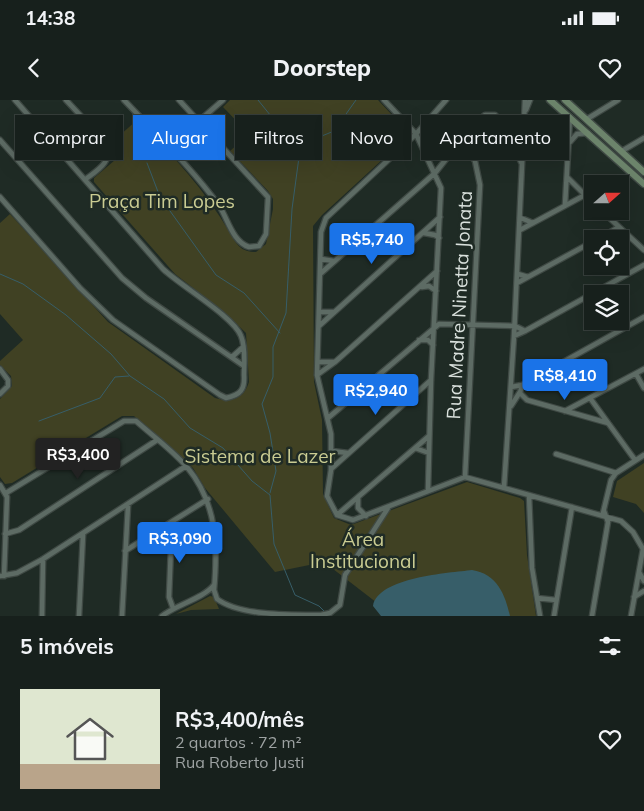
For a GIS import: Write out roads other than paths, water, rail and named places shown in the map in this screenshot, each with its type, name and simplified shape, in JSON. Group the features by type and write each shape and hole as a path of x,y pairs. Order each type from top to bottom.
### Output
{"main road":[{"path":"550,100 644,184"},
{"path":"565,100 644,172"},
{"path":"586,119 586,131"}],"street":[{"path":"0,197 80,288 113,320 226,398 241,393 245,386 243,347 242,338 234,324 176,282 15,100"},
{"path":"66,100 107,144 110,153 106,162 86,179"},
{"path":"124,100 138,115"},
{"path":"179,100 193,115"},
{"path":"207,115 223,100"},
{"path":"384,100 416,134 435,173 440,188 435,326 430,399 428,490"},
{"path":"446,100 416,134 326,218 323,225 320,259 317,375 328,418 332,451 327,496 337,515 353,520 465,477 572,507 603,513 626,524 643,544 631,616"},
{"path":"525,100 525,114"},
{"path":"525,114 530,100"},
{"path":"586,119 618,100"},
{"path":"581,114 596,112"},
{"path":"594,126 596,112"},
{"path":"569,132 570,117"},
{"path":"569,144 575,135 586,131"},
{"path":"622,151 644,138"},
{"path":"0,140 108,263 146,298 244,366"},
{"path":"181,160 198,178 240,242 249,248 259,246 266,234 268,197 225,150"},
{"path":"320,274 435,173 444,160"},
{"name":"Rua Madre Ninetta Jonata","path":"465,477 480,185 474,160"},
{"path":"520,160 522,165"},
{"path":"504,487 510,407 514,387 514,336 522,160"},
{"path":"565,205 568,160"},
{"path":"567,177 584,194"},
{"path":"520,230 584,196"},
{"path":"319,326 440,217"},
{"path":"520,218 533,223"},
{"path":"612,220 644,250"},
{"path":"614,230 619,227"},
{"path":"422,233 428,232 439,238"},
{"path":"517,283 584,246"},
{"path":"320,259 334,261"},
{"path":"514,336 644,265"},
{"path":"317,375 335,362 437,271"},
{"path":"518,274 528,277"},
{"path":"419,288 429,286 436,291"},
{"path":"320,312 334,312"},
{"path":"514,387 522,385 644,317"},
{"path":"328,418 435,326 440,324 472,324 515,326 525,331"},
{"path":"419,340 428,340 434,346"},
{"path":"232,357 243,347"},
{"path":"318,362 335,362"},
{"path":"0,369 8,380 8,386 0,394"},
{"path":"565,411 644,369"},
{"path":"636,374 644,388"},
{"path":"513,378 522,385"},
{"path":"330,470 431,380"},
{"path":"510,407 520,393 522,385"},
{"path":"514,387 527,400"},
{"path":"416,394 424,394 430,399"},
{"path":"590,398 635,460"},
{"path":"514,402 527,400 608,423"},
{"path":"598,420 602,415"},
{"path":"6,493 130,419 136,421 186,466 208,499 214,524 214,595 217,599 235,610 260,616 330,614 342,601 342,586 348,570 388,508"},
{"path":"337,515 429,436"},
{"path":"5,534 19,530 157,440"},
{"path":"415,448 429,453"},
{"path":"332,451 349,453"},
{"path":"556,454 616,472"},
{"path":"603,513 611,480 616,472 644,455"},
{"path":"0,485 6,493 2,576 17,573 43,559 128,506 186,466"},
{"path":"529,495 530,547 540,616"},
{"path":"358,497 358,508 366,516"},
{"path":"125,551 208,499"},
{"path":"122,616 128,506"},
{"path":"554,616 572,507"},
{"path":"592,616 608,517"},
{"path":"172,522 169,597 173,608"},
{"path":"79,616 83,535"},
{"path":"42,616 43,559"},
{"path":"639,572 644,581"},
{"path":"162,616 173,608 206,592 215,584"},
{"path":"634,597 644,591"},
{"path":"537,598 556,600"}],"water":[{"path":"472,570 481,572 494,581 502,593 510,616 381,616 373,606 378,596 400,583 432,575"}],"waterway":[{"path":"258,100 283,131 299,157 292,209 286,313 273,347 273,377 262,404 270,433 276,471 270,493"},
{"path":"322,136 334,131 356,100"},
{"path":"147,163 160,197 216,275 244,293 280,333"},
{"path":"0,274 23,284 66,315 111,354 130,376 164,399 190,428 223,448 252,481 270,495 274,544 295,595 319,606 325,612"},
{"path":"39,421 100,398 115,377 129,376"}],"park label":[{"name":"Praça Tim Lopes","path":"162,201"},
{"name":"Sistema de Lazer","path":"260,456"},
{"name":"Área Institucional","path":"363,550"}]}
